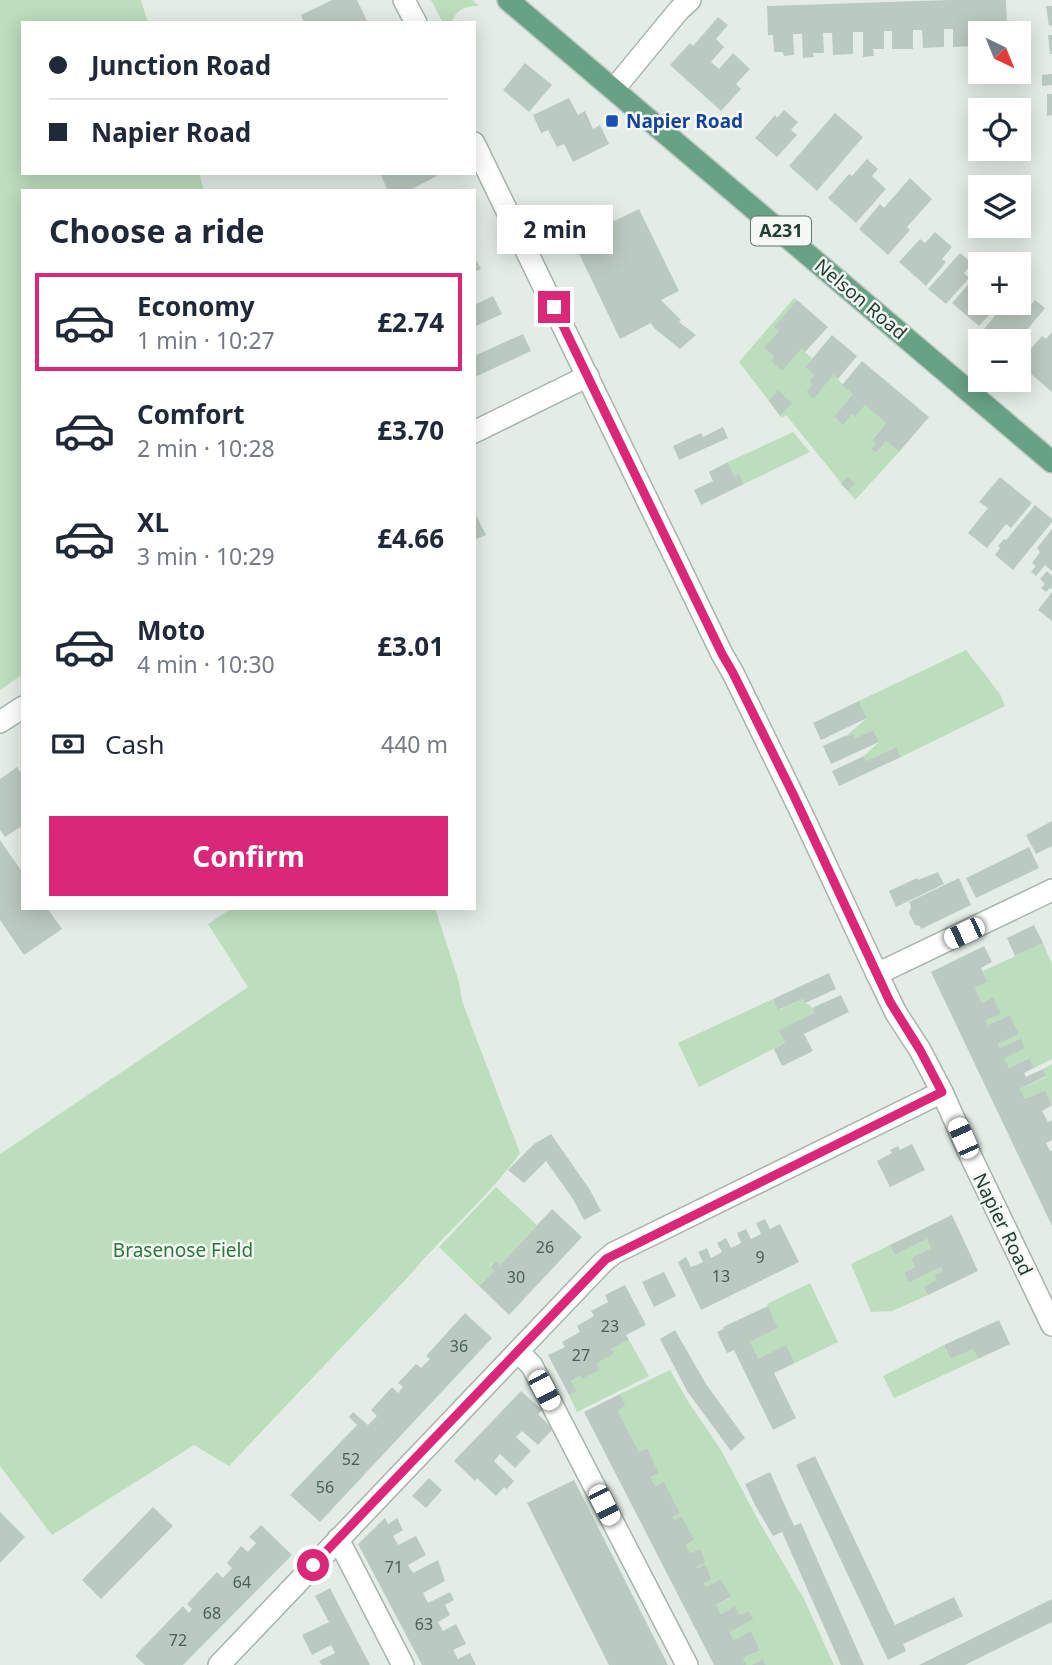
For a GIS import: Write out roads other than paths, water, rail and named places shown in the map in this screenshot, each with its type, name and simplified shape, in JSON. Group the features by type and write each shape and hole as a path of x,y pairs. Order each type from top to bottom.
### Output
{"main road":[{"name":"Nelson Road","path":"508,0 1052,462"}],"street":[{"path":"404,0 414,21"},
{"path":"614,89 690,0"},
{"name":"Napier Road","path":"476,148 717,644 794,796 896,1013 920,1050 942,1092 1052,1325"},
{"path":"476,431 588,376"},
{"path":"0,722 21,708"},
{"path":"877,974 1052,890"},
{"path":"219,1665 603,1262 614,1254 942,1092"},
{"path":"518,1351 532,1366 687,1665"},
{"path":"338,1539 402,1665"}],"place":[{"name":"Napier Road","path":"612,121"}],"park label":[{"name":"Brasenose Field","path":"183,1250"}]}
